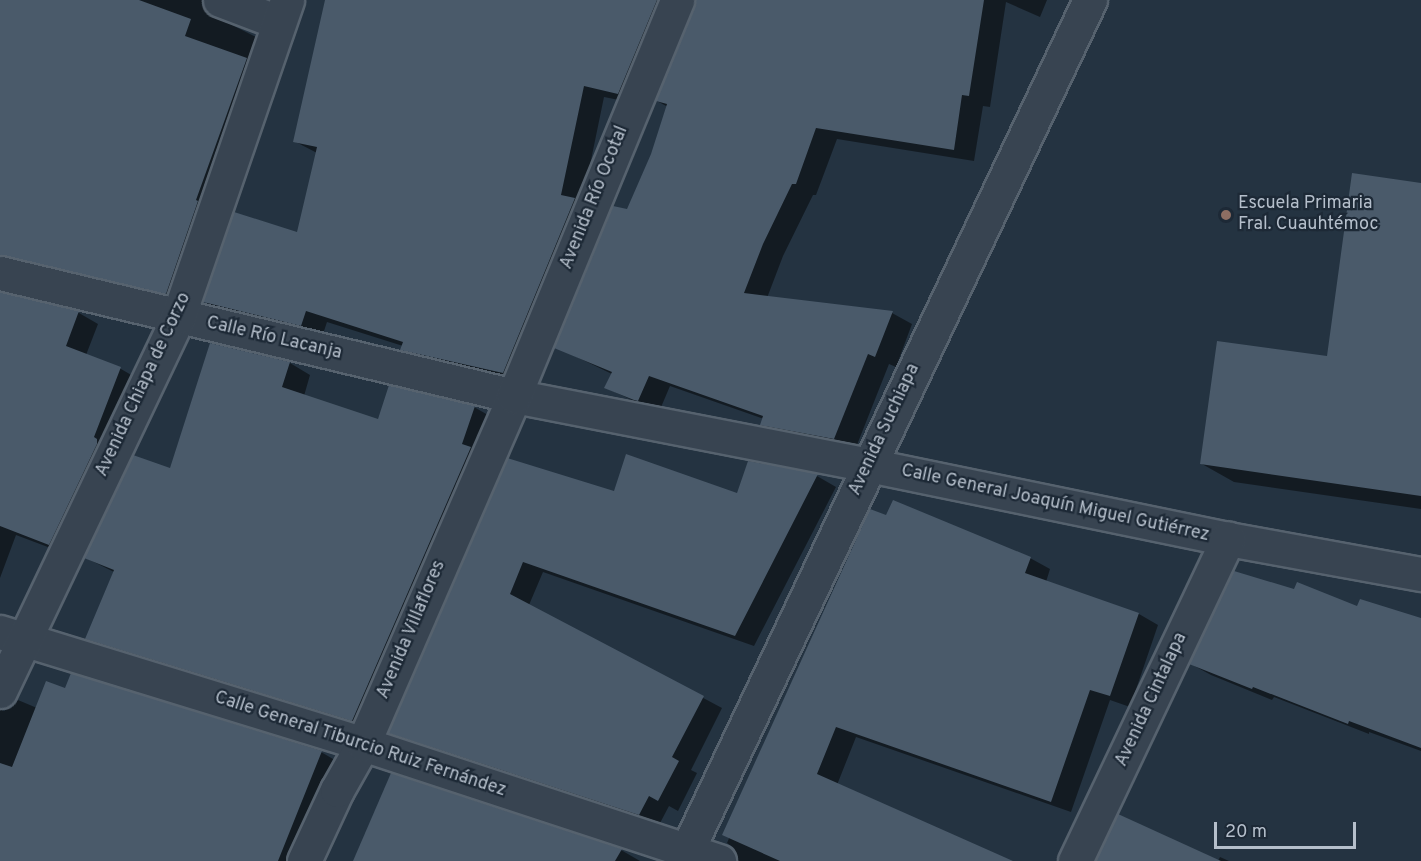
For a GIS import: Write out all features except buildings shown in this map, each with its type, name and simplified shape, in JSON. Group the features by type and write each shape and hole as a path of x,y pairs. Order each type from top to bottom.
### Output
{"street":[{"path":"220,0 282,11"},
{"name":"Avenida Río Ocotal","path":"514,396 677,0"},
{"name":"Avenida Suchiapa","path":"685,856 868,465 1090,0"},
{"name":"Avenida Chiapa de Corzo","path":"0,691 12,635 178,317 282,11"},
{"name":"Calle Río Lacanja","path":"0,273 514,396"},
{"name":"Calle General Joaquín Miguel Gutiérrez","path":"514,396 868,465 1228,540 1421,574"},
{"name":"Avenida Villaflores","path":"304,861 337,790 363,744 514,396"},
{"name":"Avenida Cintalapa","path":"1075,861 1228,540"},
{"name":"Calle General Tiburcio Ruiz Fernández","path":"12,635 363,744 685,856 719,861"}],"place":[{"name":"Escuela Primaria Fral. Cuauhtémoc","path":"1226,215"}]}
